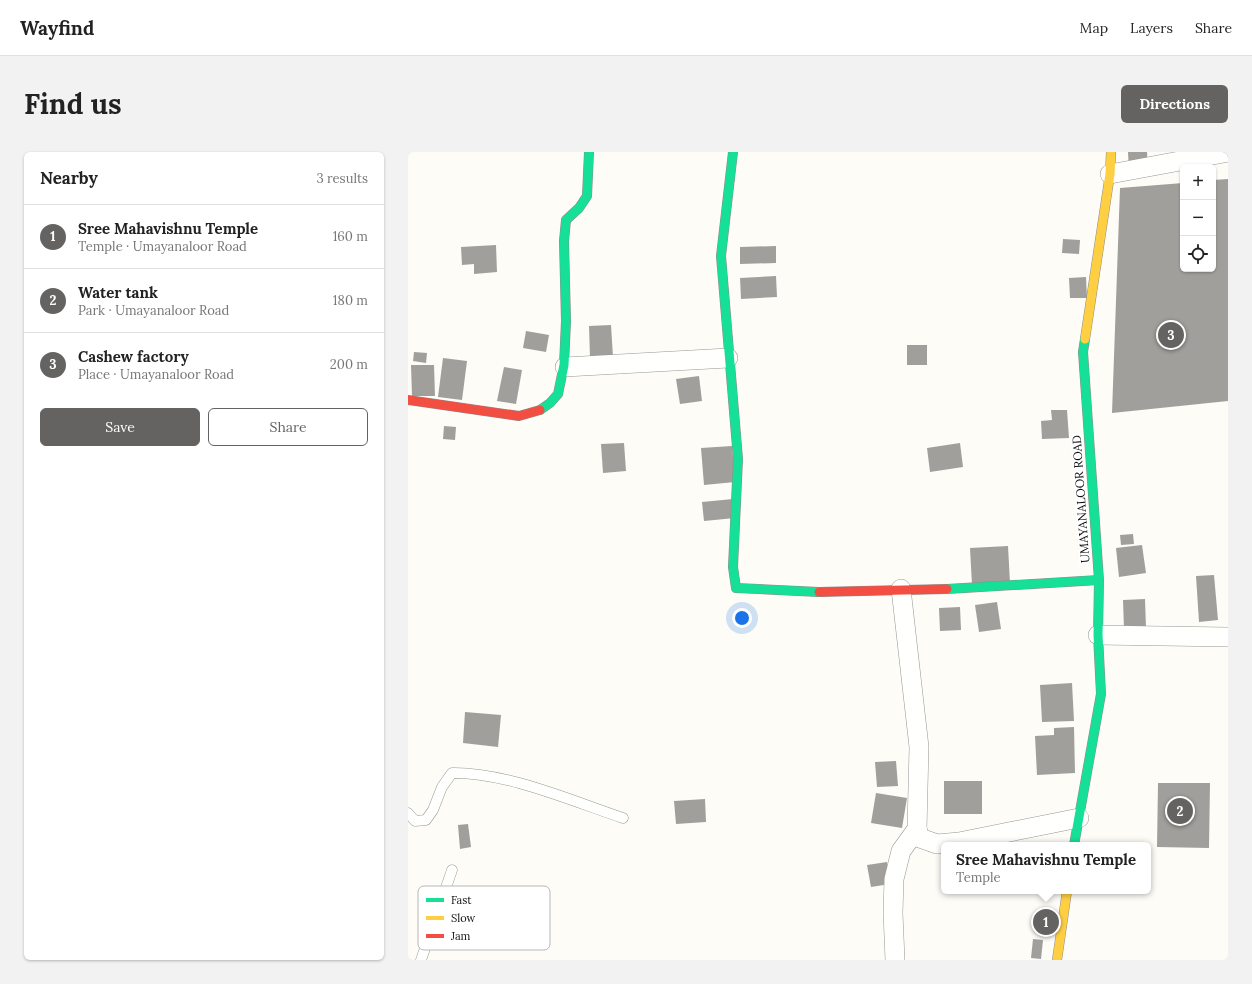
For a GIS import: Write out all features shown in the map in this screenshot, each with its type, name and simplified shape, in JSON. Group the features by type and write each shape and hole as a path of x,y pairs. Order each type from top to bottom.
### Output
{"street":[{"path":"408,400 519,416 536,413 558,395 565,367 566,220 579,208 587,196 589,152"},
{"path":"733,152 721,256 728,358 738,458 733,568 736,588 807,592 901,588 983,588 1099,580"},
{"name":"UMAYANALOOR ROAD","path":"1075,842 1101,694 1098,635 1099,580 1083,352 1110,174 1111,152"},
{"path":"1110,174 1228,152"},
{"path":"565,367 728,358"},
{"path":"901,588 920,747 917,829 920,838 937,844 941,844"},
{"path":"1098,635 1228,637"},
{"path":"958,842 1079,818"},
{"path":"895,960 893,913 894,878 901,851 917,829"},
{"path":"1057,960 1067,894"}],"lane":[{"path":"408,814 415,821 426,820 433,810 442,787 452,774 472,773 504,779 624,818"},
{"path":"446,886 452,870"},
{"path":"421,960 424,950"}],"building":[{"path":"1128,152 1147,152 1148,171 1129,172"},
{"path":"1228,179 1228,401 1112,413 1120,188 1180,183 1180,272 1216,272 1216,180"},
{"path":"1063,239 1080,240 1079,254 1062,253"},
{"path":"496,245 497,272 474,274 474,264 462,265 461,247"},
{"path":"776,246 776,263 740,264 740,247"},
{"path":"776,276 777,297 741,299 740,278"},
{"path":"1086,277 1087,298 1070,298 1069,278"},
{"path":"611,325 613,357 590,358 589,326"},
{"path":"526,331 549,335 546,352 523,348"},
{"path":"907,345 927,345 927,365 907,365"},
{"path":"414,352 427,353 426,363 413,361"},
{"path":"443,358 467,361 462,400 438,397"},
{"path":"411,365 434,365 435,396 412,396"},
{"path":"504,367 522,370 516,404 497,401"},
{"path":"699,376 702,401 680,404 676,379"},
{"path":"1051,410 1067,410 1069,438 1042,439 1041,421 1052,420"},
{"path":"444,426 456,427 455,440 443,439"},
{"path":"624,443 626,471 603,473 601,444"},
{"path":"960,443 963,467 930,472 927,448"},
{"path":"732,446 735,482 704,485 701,448"},
{"path":"733,499 735,518 704,521 702,502"},
{"path":"1133,534 1134,544 1121,545 1120,535"},
{"path":"1142,545 1146,573 1119,577 1116,548"},
{"path":"1008,546 1010,583 972,585 970,548"},
{"path":"1214,575 1218,620 1199,622 1196,576"},
{"path":"1145,599 1146,628 1124,629 1123,600"},
{"path":"997,602 1001,629 979,632 975,605"},
{"path":"960,607 961,630 940,631 939,608"},
{"path":"1072,683 1074,721 1042,722 1040,685"},
{"path":"465,712 501,715 498,747 463,743"},
{"path":"1074,727 1075,773 1037,775 1035,736 1054,735 1054,728"},
{"path":"896,761 898,786 877,787 875,762"},
{"path":"944,781 982,781 982,814 944,814"},
{"path":"1158,783 1210,783 1209,848 1157,847"},
{"path":"876,793 907,798 902,828 871,823"},
{"path":"705,799 706,822 676,824 674,801"},
{"path":"468,824 471,847 460,849 458,825"},
{"path":"887,862 890,884 871,887 867,865"},
{"path":"1033,939 1043,940 1041,959 1031,958"}],"traffic: fast":[{"path":"540,410 550,403 558,394 564,365 566,321 564,241 566,220 579,208 587,196 589,152"},
{"path":"733,152 721,256 738,459 733,567 736,588 819,592"},
{"path":"1075,842 1101,694 1098,635 1099,580 1083,352 1085,339"},
{"path":"947,589 1099,580"}],"traffic: slow":[{"path":"1085,339 1110,174 1111,152"},
{"path":"1057,960 1067,894"}],"traffic: jam":[{"path":"408,400 519,416 540,410"},
{"path":"819,592 947,589"}],"place":[{"name":"Cashew factory","path":"1171,335"},
{"name":"Water tank","path":"1180,811"},
{"name":"Sree Mahavishnu Temple","path":"1046,922"}]}
